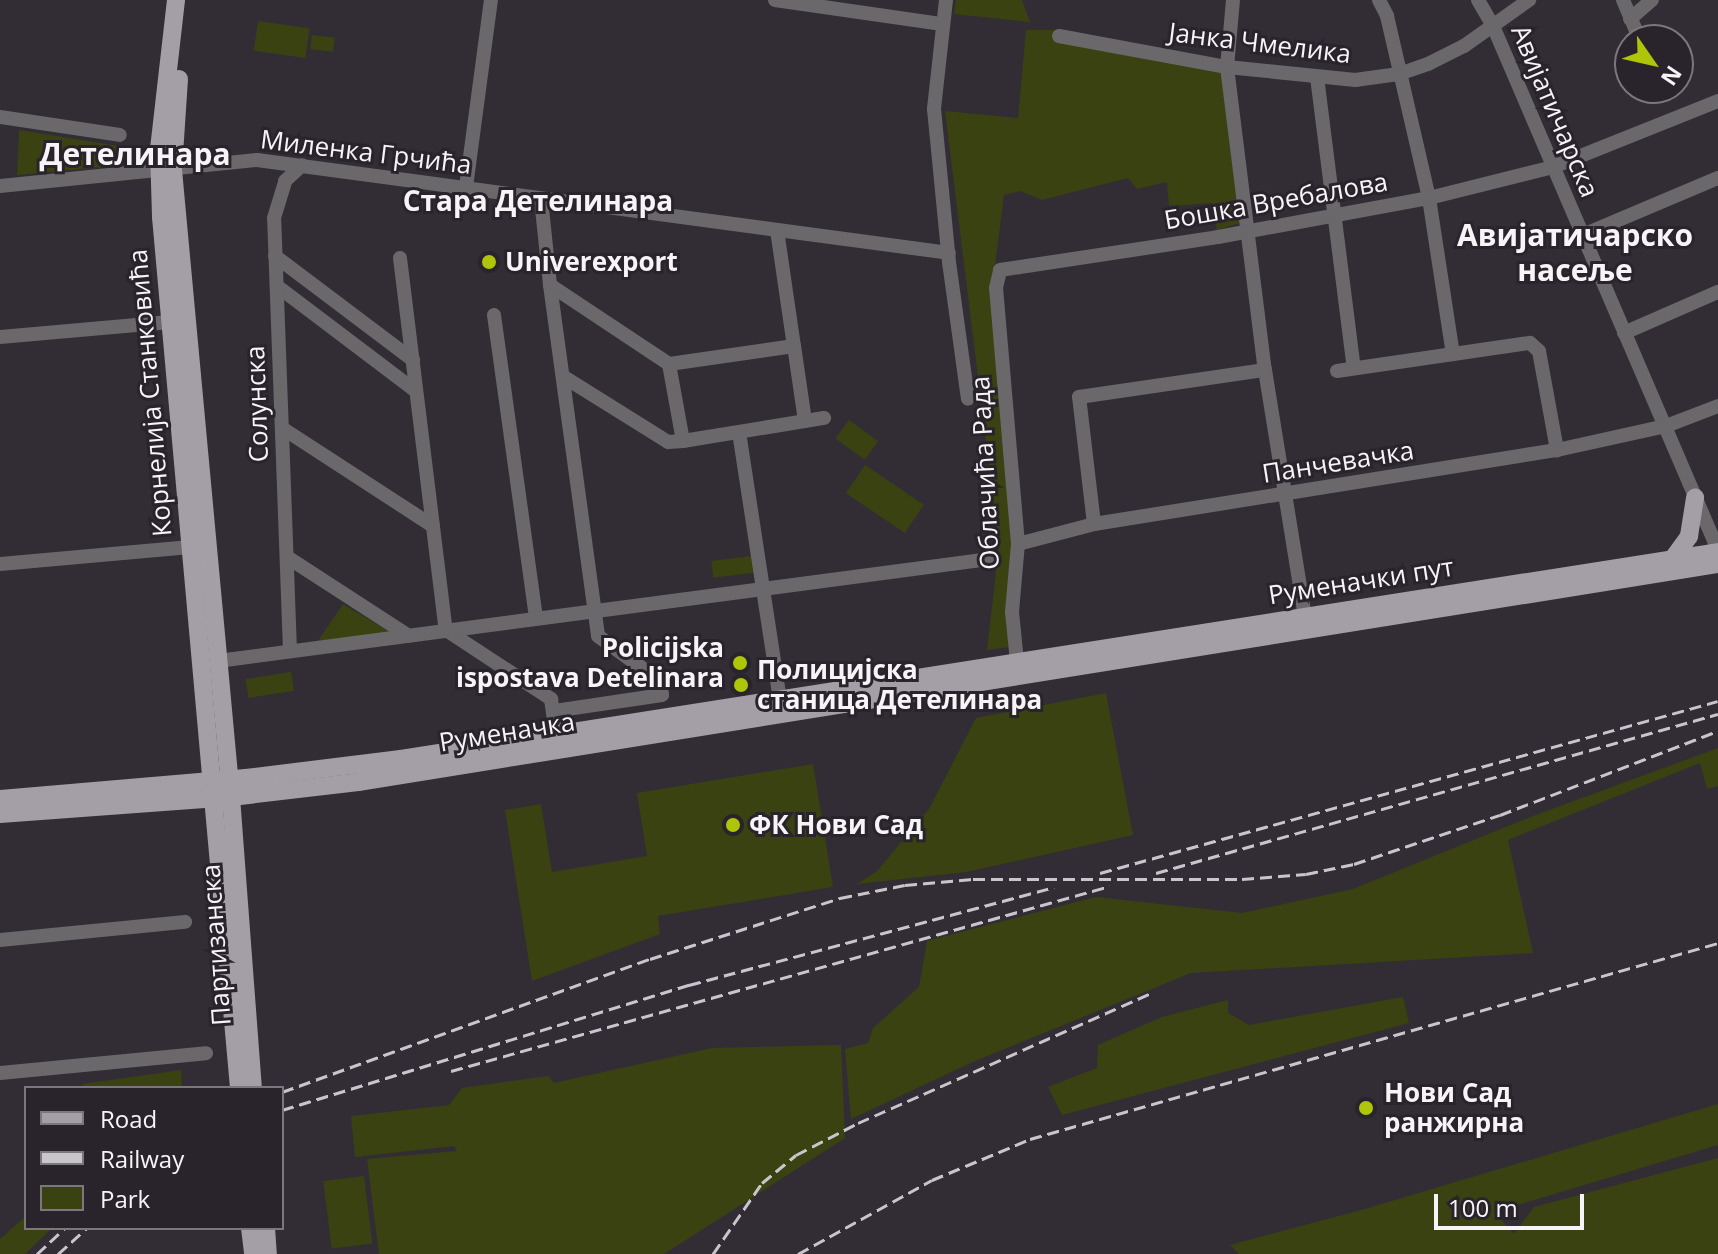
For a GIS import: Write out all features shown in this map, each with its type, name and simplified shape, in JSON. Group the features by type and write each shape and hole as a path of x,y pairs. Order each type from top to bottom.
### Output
{"main road":[{"name":"Корнелија Станковића","path":"176,0 165,171 170,322 190,547 221,789"},
{"name":"Корнелија Станковића","path":"188,0 165,171 218,661 221,789"},
{"path":"1674,557 1689,536 1695,497"},
{"name":"Руменачки пут","path":"1018,669 1305,617 1674,557 1717,556"},
{"name":"Руменачки пут","path":"1018,669 1695,568 1717,556"},
{"name":"Руменачка","path":"0,814 221,789 780,699 1018,669"},
{"name":"Руменачка","path":"0,799 221,789 394,776 1018,669"},
{"name":"Партизанска","path":"221,789 239,1086"},
{"name":"Партизанска","path":"221,789 253,1086"},
{"path":"250,1230 253,1254"},
{"path":"266,1230 268,1254"}],"street":[{"path":"466,187 491,0"},
{"path":"775,0 942,24"},
{"name":"Облачића Рада","path":"946,0 934,109 968,399"},
{"path":"1233,0 1227,67 1265,370 1305,617"},
{"path":"1379,0 1429,198 1453,354"},
{"name":"Авијатичарска","path":"1478,0 1493,26 1666,426 1715,543 1717,556"},
{"name":"Јанка Чмелика","path":"1059,36 1227,67 1355,80 1399,74 1464,46 1529,0"},
{"path":"1623,0 1632,24"},
{"path":"1630,19 1652,0"},
{"path":"1317,77 1354,368"},
{"name":"Бошка Вребалова","path":"1004,268 1335,217 1429,198 1553,167 1718,101"},
{"path":"0,117 120,135"},
{"name":"Миленка Грчића","path":"0,186 257,160 949,253"},
{"name":"Солунска","path":"290,651 274,218 285,181 302,165"},
{"path":"1583,235 1718,178"},
{"path":"541,199 594,610"},
{"path":"777,230 805,421"},
{"path":"275,256 413,360"},
{"path":"400,258 446,630 551,699 556,736"},
{"name":"Облачића Рада","path":"1004,268 997,276 996,288 1018,544 1012,612 1018,669"},
{"path":"550,285 669,364 794,346"},
{"path":"277,286 416,391"},
{"path":"1624,333 1718,292"},
{"path":"494,315 536,618"},
{"path":"0,337 170,322"},
{"path":"1337,371 1534,344 1539,351 1557,450"},
{"path":"669,364 683,441"},
{"path":"1094,524 1079,397 1265,370"},
{"path":"564,377 668,442 824,418"},
{"name":"Панчевачка","path":"1018,544 1094,524 1557,450 1666,426 1718,406"},
{"path":"739,432 780,699"},
{"path":"282,435 433,526"},
{"path":"0,564 190,547"},
{"path":"287,557 409,636"},
{"path":"218,661 990,559"},
{"name":"Руменачка","path":"553,711 662,695 660,681 598,636 594,610"},
{"path":"0,940 185,922"},
{"path":"0,1073 206,1053"}],"green space":[{"path":"956,0 1022,0 1030,22 954,14"},
{"path":"258,21 309,28 305,58 254,51"},
{"path":"1026,30 1056,30 1227,67 1246,221 1217,230 1212,203 1169,206 1167,182 1137,189 1128,178 1042,200 1020,191 1004,195 994,274 1018,544 1009,647 987,650 999,546 945,111 1018,118"},
{"path":"312,35 335,38 333,52 310,49"},
{"path":"19,130 131,148 131,164 17,175"},
{"path":"849,420 878,441 865,460 835,439"},
{"path":"865,465 924,505 905,533 846,493"},
{"path":"752,556 754,573 713,578 711,561"},
{"path":"343,604 390,632 318,641"},
{"path":"291,672 294,691 249,698 246,679"},
{"path":"1106,693 1133,835 966,872 857,884 877,871 929,809 976,718"},
{"path":"1718,748 1718,786 1707,789 1700,763 1508,840 1533,953 1191,973 975,1061 851,1119 845,1049 868,1043 873,1028 919,987 927,941 1096,897 1242,913 1353,889 1533,816"},
{"name":"ФК Нови Сад","path":"813,764 833,887 658,916 660,934 532,981 505,810 541,804 552,872 647,856 637,793"},
{"path":"1403,997 1409,1023 1062,1115 1048,1087 1097,1068 1098,1045 1162,1017 1228,1000 1228,1013 1249,1025"},
{"path":"841,1045 845,1138 664,1254 379,1254 367,1159 457,1151 454,1146 355,1157 351,1116 449,1105 462,1088 548,1076 554,1083 712,1048"},
{"path":"181,1070 182,1086 82,1084"},
{"path":"1718,1104 1718,1145 1494,1212 1514,1234 1534,1207 1718,1158 1718,1254 1239,1254 1230,1245 1365,1209"},
{"path":"364,1176 372,1243 332,1248 323,1181"},
{"path":"24,1218 24,1230 50,1230 25,1254 0,1254 0,1239"}],"railway":[{"path":"1100,873 1718,701"},
{"path":"1156,873 1718,714"},
{"path":"284,1091 650,959 840,898 905,885 973,879 1242,879 1306,874 1354,864 1500,815 1718,731"},
{"path":"451,1071 1110,886"},
{"path":"284,1109 689,985 1054,887"},
{"path":"798,1254 932,1180 1030,1139 1718,943"},
{"path":"713,1254 762,1183 796,1155 858,1123 1151,993"},
{"path":"37,1254 63,1230"},
{"path":"58,1254 85,1230"}],"place":[{"name":"Univerexport","path":"489,262"},
{"name":"Policijska ispostava Detelinara","path":"740,663"},
{"name":"Полицијска станица Детелинара","path":"741,685"},
{"name":"ФК Нови Сад","path":"733,825"},
{"name":"Нови Сад ранжирна","path":"1366,1108"}],"district":[{"name":"Детелинара","path":"135,154"},
{"name":"Стара Детелинара","path":"538,200"},
{"name":"Авијатичарско насеље","path":"1575,252"}]}
